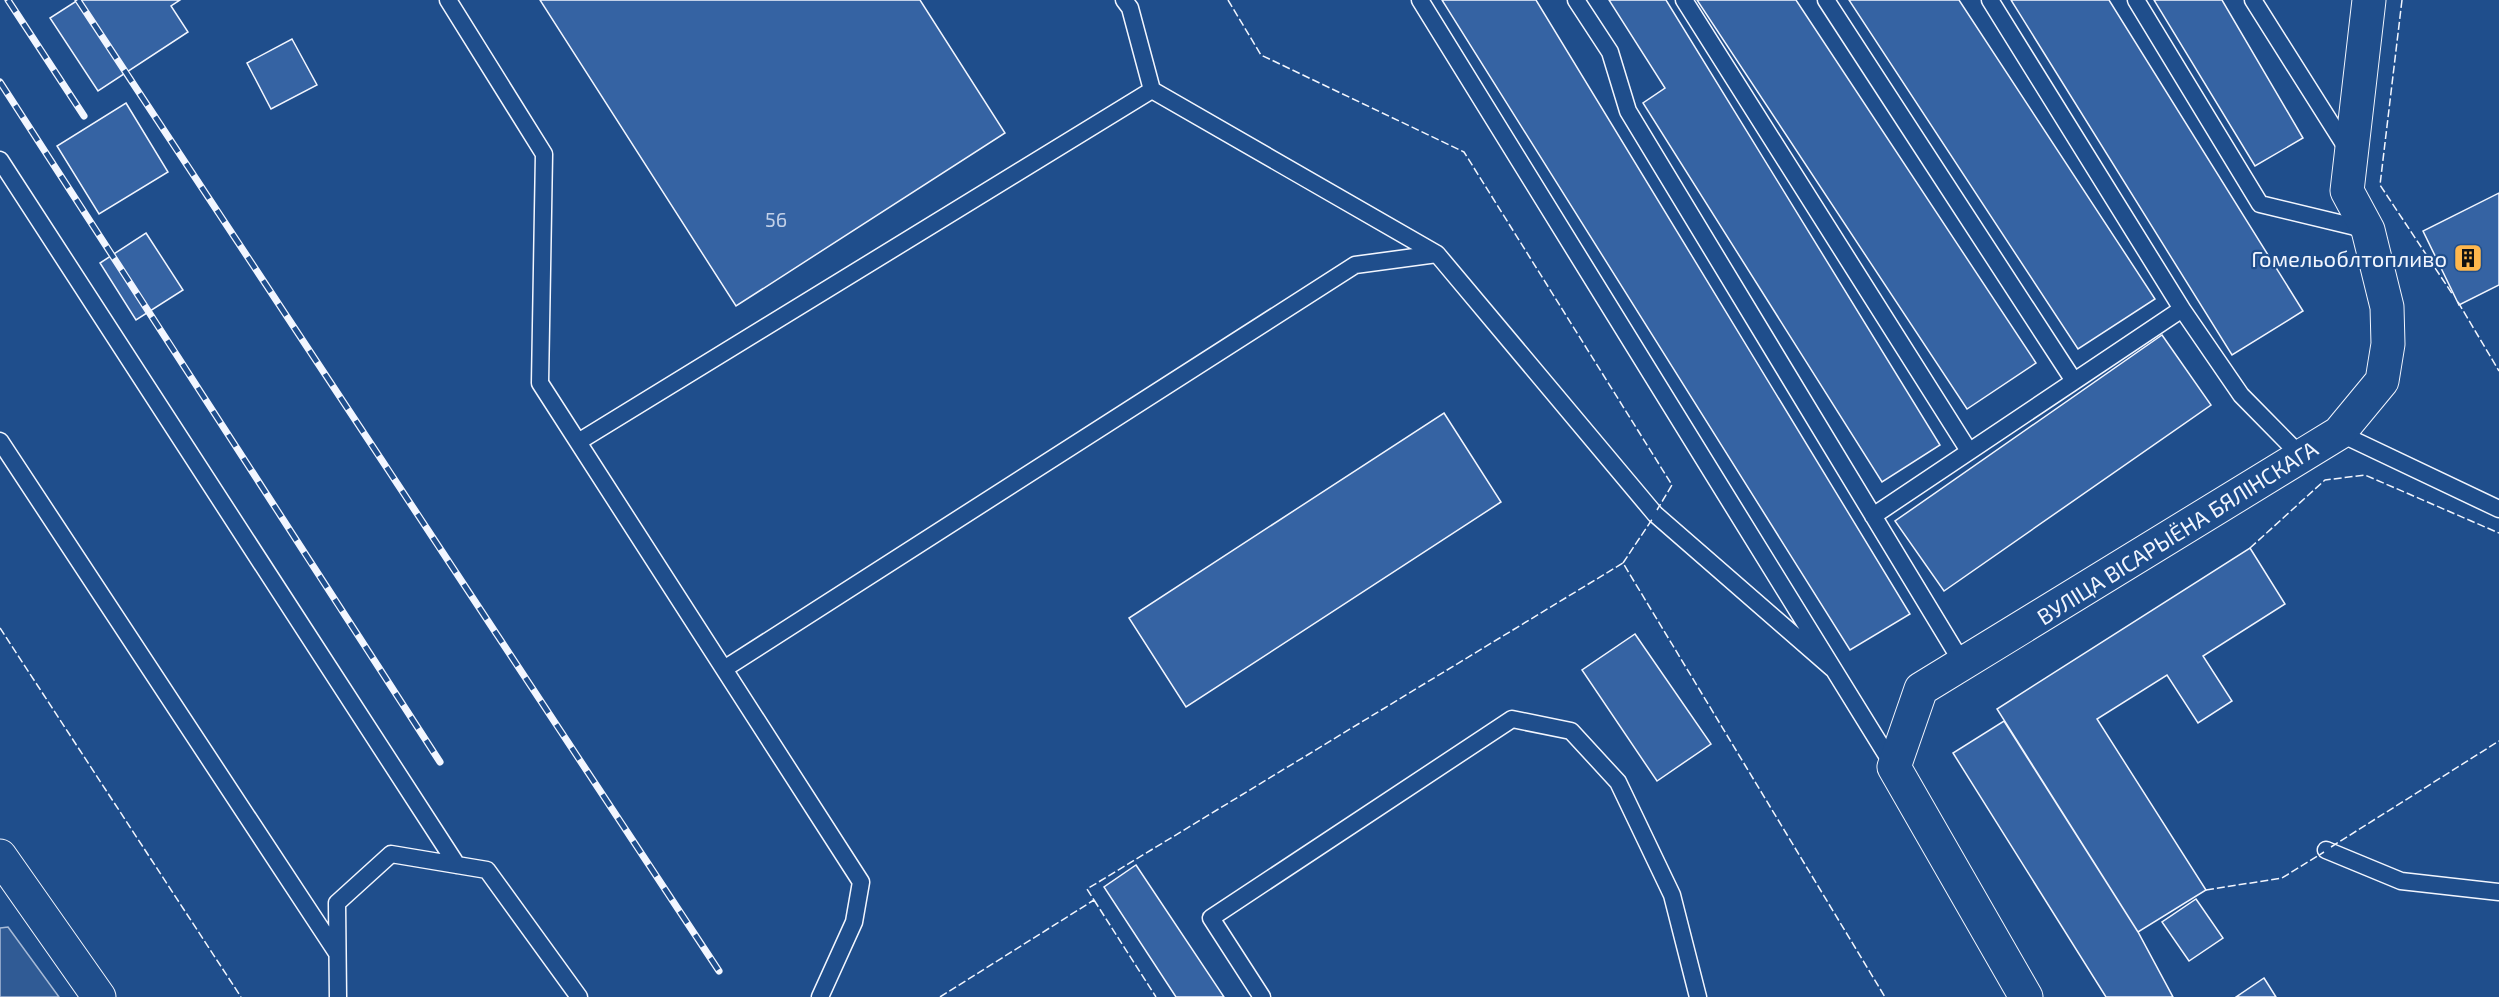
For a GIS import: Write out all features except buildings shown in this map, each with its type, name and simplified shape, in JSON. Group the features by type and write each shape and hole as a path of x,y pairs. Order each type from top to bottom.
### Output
{"street":[{"name":"ВУЛІЦА ВІСАРЫЁНА БЯЛІНСКАГА","path":"1894,767 1921,689 2339,433 2382,381 2388,344 2386,307 2368,230 2347,191 2369,0"},
{"path":"1894,767 2026,997"},
{"path":"0,856 99,997"}],"lane":[{"path":"448,0 544,154 540,383 861,882 854,922 820,997"},
{"path":"1124,0 1130,8 1152,90 1437,254 1655,514 1833,669"},
{"path":"1420,0 1894,767"},
{"path":"1576,0 1610,52 1628,111 1963,664"},
{"path":"1684,0 1969,451"},
{"path":"1826,0 2074,381"},
{"path":"1990,0 2182,309 2241,395 2301,456"},
{"path":"2136,0 2260,204 2368,230"},
{"path":"2253,0 2351,155"},
{"path":"578,442 1152,90"},
{"path":"0,160 457,865"},
{"path":"724,669 1355,265 1437,254"},
{"path":"1873,516 2182,309"},
{"path":"2339,433 2499,509"},
{"path":"0,441 337,953"},
{"path":"1263,997 1211,918 1512,719 1571,731 1618,782 1672,895 1698,997"},
{"path":"2326,850 2401,881 2499,892"},
{"path":"338,997 338,903 391,854 487,870 579,997"}],"shaded area":[{"path":"8,927 59,997 0,997 0,928"}],"railway":[{"path":"8,0 84,116"},
{"path":"78,0 719,971"},
{"path":"0,82 440,762"}],"fence":[{"path":"1228,0 1261,55 1464,152 1672,485 1657,510"},
{"path":"2402,0 2380,185 2453,295"},
{"path":"2458,302 2499,371"},
{"path":"2250,548 2325,480 2365,475 2499,533"},
{"path":"1623,563 1653,518"},
{"path":"940,997 1094,900 1087,889 1623,563 1885,997"},
{"path":"0,628 241,997"},
{"path":"2331,847 2499,741"},
{"path":"2206,890 2282,878 2324,852"},
{"path":"1094,900 1156,997"}],"place":[{"name":"Гомельоблтопливо","path":"2468,258"}]}
